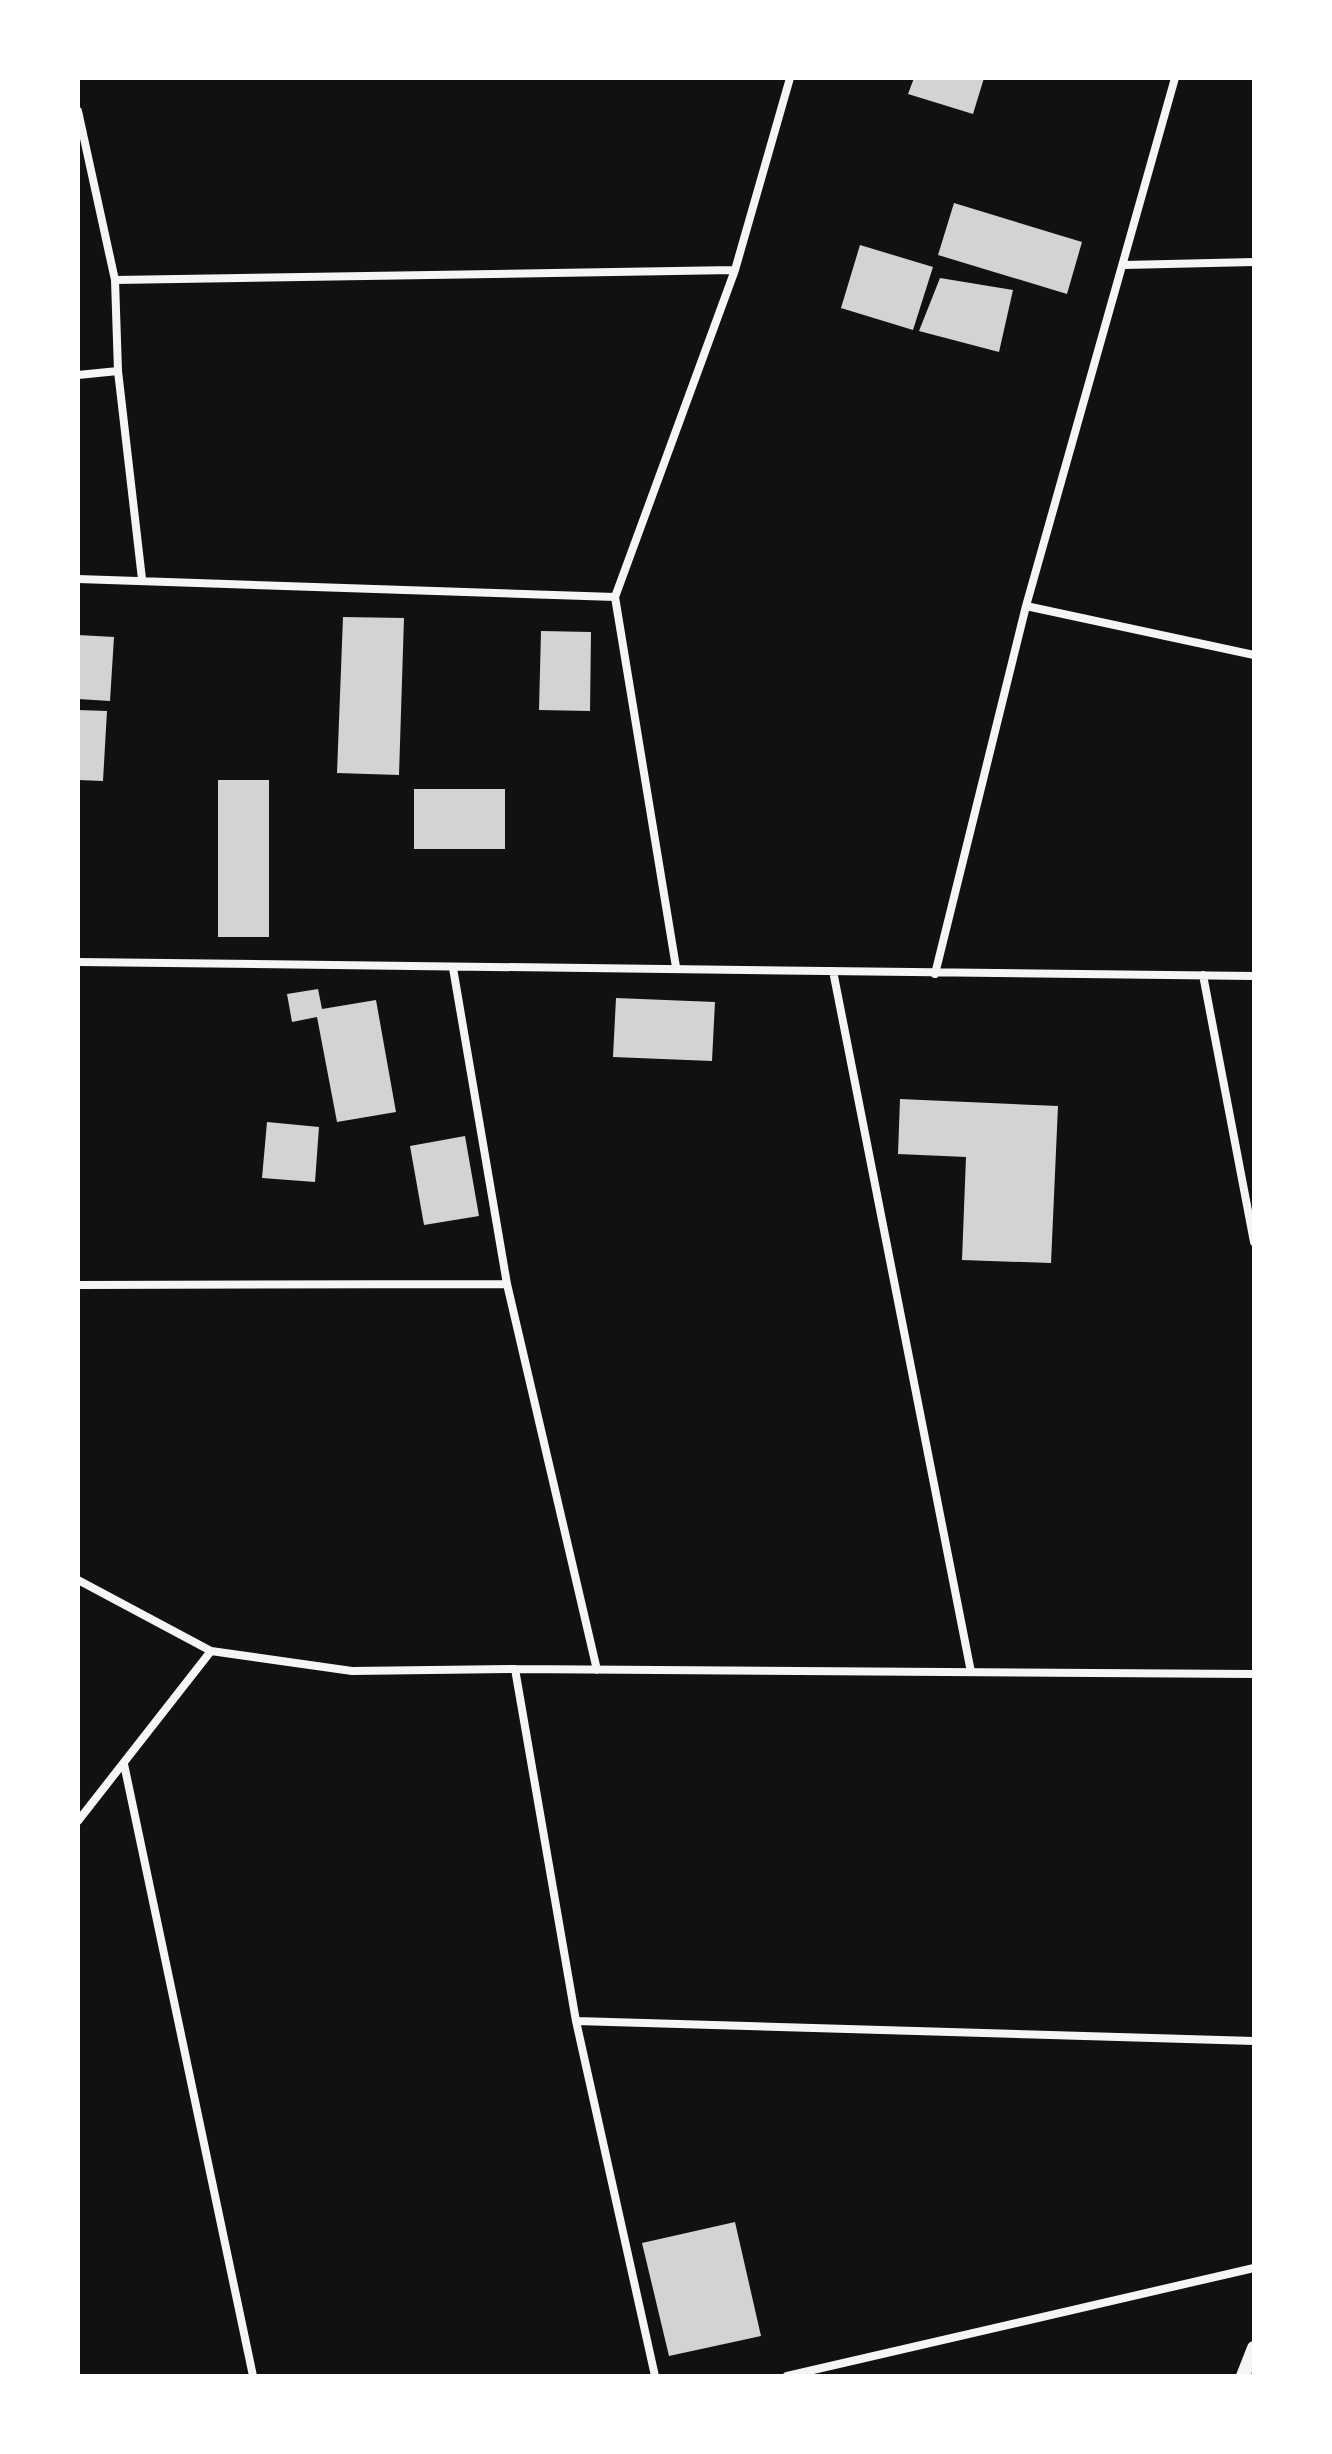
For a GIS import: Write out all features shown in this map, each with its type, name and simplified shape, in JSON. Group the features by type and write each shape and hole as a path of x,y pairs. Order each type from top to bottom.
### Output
{"street":[{"path":"676,967 615,597 735,270 790,78"},
{"path":"935,974 1026,606 1175,78"},
{"path":"78,111 115,280 118,371 142,579"},
{"path":"1124,265 1254,262"},
{"path":"115,280 735,270"},
{"path":"78,375 118,371"},
{"path":"78,579 615,597"},
{"path":"1026,606 1254,655"},
{"path":"78,962 1254,976"},
{"path":"453,968 507,1284 597,1670"},
{"path":"833,971 971,1672"},
{"path":"1203,975 1254,1242"},
{"path":"78,1285 507,1284"},
{"path":"78,1580 211,1651 352,1671 515,1669 1254,1674"},
{"path":"78,1821 211,1651"},
{"path":"515,1669 576,2021 655,2376"},
{"path":"124,1764 253,2376"},
{"path":"576,2021 1254,2041"},
{"path":"787,2376 1254,2268"},
{"path":"1243,2376 1254,2348"}],"building":[{"path":"914,78 984,78 973,114 908,94"},
{"path":"954,203 1082,242 1067,294 938,255"},
{"path":"860,245 933,267 913,330 841,308"},
{"path":"940,278 1013,290 999,352 919,331"},
{"path":"343,617 404,618 399,775 337,773"},
{"path":"541,631 591,632 590,711 539,710"},
{"path":"78,635 114,637 110,701 78,699"},
{"path":"78,710 107,711 103,781 78,780"},
{"path":"218,780 269,780 269,937 218,937"},
{"path":"414,789 505,789 505,849 414,849"},
{"path":"318,989 322,1009 376,1000 396,1112 337,1122 317,1017 292,1022 287,994"},
{"path":"616,998 715,1002 712,1061 613,1057"},
{"path":"900,1099 1058,1106 1051,1263 962,1260 966,1157 898,1154"},
{"path":"267,1122 319,1127 315,1182 262,1178"},
{"path":"465,1136 479,1216 424,1225 410,1146"},
{"path":"735,2222 761,2336 669,2356 642,2243"}]}
